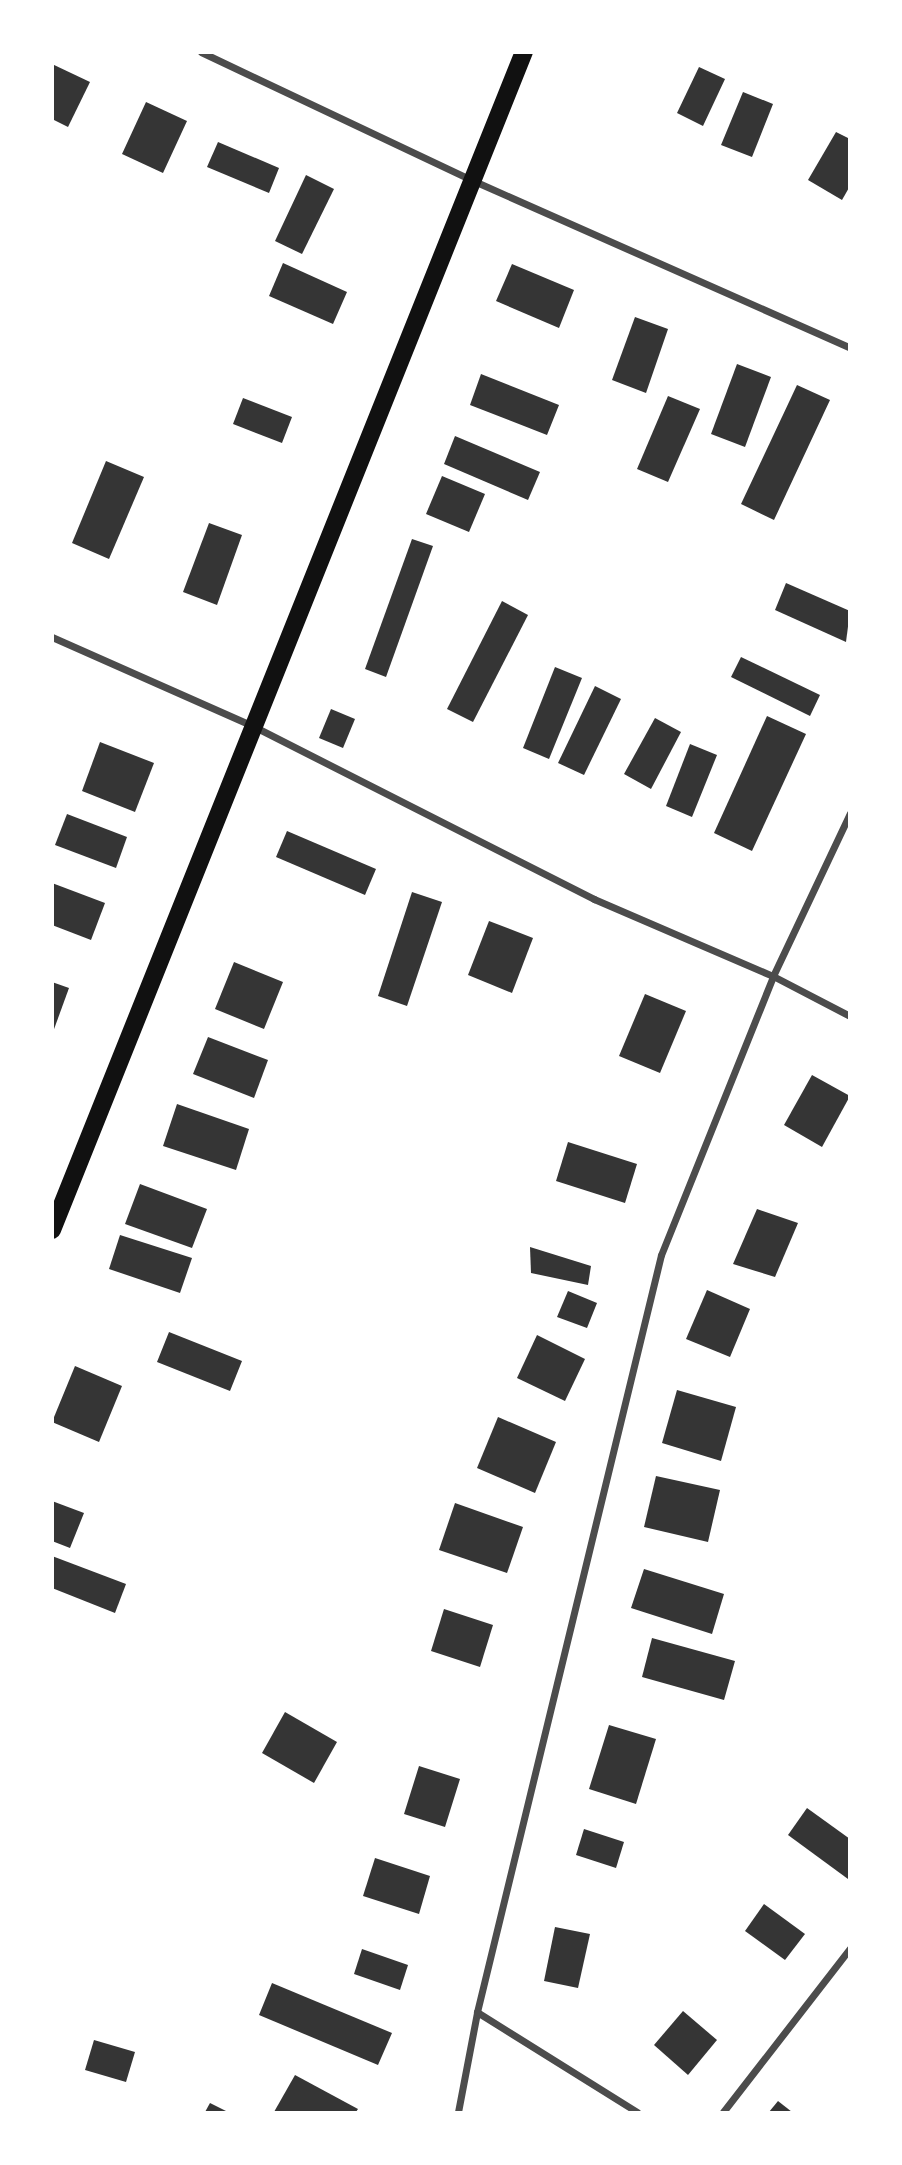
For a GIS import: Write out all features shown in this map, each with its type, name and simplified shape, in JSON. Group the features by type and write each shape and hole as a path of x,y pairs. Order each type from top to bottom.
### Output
{"main road":[{"path":"52,1230 251,725 474,181 524,52"}],"street":[{"path":"201,52 474,181 849,348"},
{"path":"52,638 251,725 594,899 773,976 848,1015"},
{"path":"458,2112 477,2012 661,1255 773,976 849,813"},
{"path":"723,2112 849,1948"},
{"path":"477,2012 637,2112"}],"building":[{"path":"52,64 90,82 68,127 52,119"},
{"path":"699,67 725,79 703,126 677,113"},
{"path":"743,92 773,104 752,157 721,145"},
{"path":"146,102 187,121 163,173 122,154"},
{"path":"836,132 850,139 850,186 842,200 808,180"},
{"path":"218,142 279,168 269,193 207,167"},
{"path":"306,175 334,189 302,254 275,241"},
{"path":"283,263 347,292 333,324 269,296"},
{"path":"512,264 574,290 559,328 496,301"},
{"path":"635,317 668,329 646,393 612,380"},
{"path":"737,364 771,377 745,447 711,434"},
{"path":"481,374 559,405 547,435 470,405"},
{"path":"797,385 830,400 774,520 741,504"},
{"path":"668,396 700,409 668,482 637,469"},
{"path":"243,398 292,417 282,443 233,424"},
{"path":"455,436 540,472 528,500 444,464"},
{"path":"106,461 144,477 109,559 72,543"},
{"path":"442,476 485,494 469,532 426,514"},
{"path":"209,523 242,535 217,605 183,592"},
{"path":"412,539 433,546 386,677 365,669"},
{"path":"786,583 850,611 846,642 775,610"},
{"path":"502,601 528,615 473,722 447,709"},
{"path":"741,657 820,695 810,716 731,677"},
{"path":"555,667 582,678 549,759 523,748"},
{"path":"595,686 621,699 584,775 558,763"},
{"path":"331,709 355,719 343,748 319,738"},
{"path":"767,716 806,734 752,851 714,833"},
{"path":"655,718 681,732 651,789 624,774"},
{"path":"100,742 154,763 135,812 82,791"},
{"path":"690,744 717,755 692,817 666,806"},
{"path":"67,814 127,837 116,868 55,845"},
{"path":"287,831 376,869 365,895 276,857"},
{"path":"52,883 105,903 91,940 52,925"},
{"path":"412,892 442,902 407,1006 378,996"},
{"path":"489,921 533,938 512,993 468,975"},
{"path":"234,962 283,982 264,1029 215,1009"},
{"path":"52,982 69,988 53,1032 52,1032"},
{"path":"645,994 686,1011 660,1073 619,1056"},
{"path":"208,1037 268,1060 254,1098 193,1074"},
{"path":"812,1075 850,1096 822,1147 784,1125"},
{"path":"177,1104 249,1129 236,1170 163,1146"},
{"path":"568,1142 637,1164 625,1203 556,1181"},
{"path":"140,1184 207,1209 192,1248 125,1224"},
{"path":"757,1209 798,1223 775,1277 733,1264"},
{"path":"120,1235 192,1258 180,1293 109,1269"},
{"path":"530,1247 591,1266 588,1285 531,1273"},
{"path":"707,1290 750,1309 730,1357 686,1339"},
{"path":"568,1291 597,1303 587,1328 557,1317"},
{"path":"169,1332 242,1361 230,1391 157,1362"},
{"path":"537,1335 585,1359 565,1401 517,1378"},
{"path":"75,1366 122,1386 99,1442 52,1422"},
{"path":"677,1390 736,1407 721,1461 662,1443"},
{"path":"498,1417 556,1442 535,1493 477,1468"},
{"path":"656,1476 720,1490 708,1542 644,1527"},
{"path":"52,1501 84,1513 70,1548 52,1541"},
{"path":"455,1503 523,1527 507,1573 439,1550"},
{"path":"52,1556 126,1584 115,1613 52,1588"},
{"path":"644,1569 724,1594 712,1634 631,1608"},
{"path":"444,1609 493,1625 480,1667 431,1651"},
{"path":"652,1638 735,1661 724,1700 642,1677"},
{"path":"285,1712 337,1742 314,1783 262,1753"},
{"path":"609,1725 656,1739 636,1804 589,1789"},
{"path":"419,1766 460,1779 445,1827 404,1814"},
{"path":"807,1808 850,1839 848,1879 788,1835"},
{"path":"584,1829 624,1842 616,1868 576,1855"},
{"path":"375,1858 430,1876 419,1914 363,1896"},
{"path":"764,1904 805,1934 785,1960 745,1931"},
{"path":"555,1927 590,1934 578,1988 544,1981"},
{"path":"362,1949 408,1965 400,1990 354,1974"},
{"path":"272,1983 392,2033 378,2065 259,2015"},
{"path":"683,2011 717,2040 688,2075 654,2045"},
{"path":"94,2040 135,2052 126,2082 85,2070"},
{"path":"295,2075 358,2109 356,2112 274,2112"},
{"path":"778,2101 792,2112 769,2112"},
{"path":"210,2103 228,2112 205,2112"}]}
